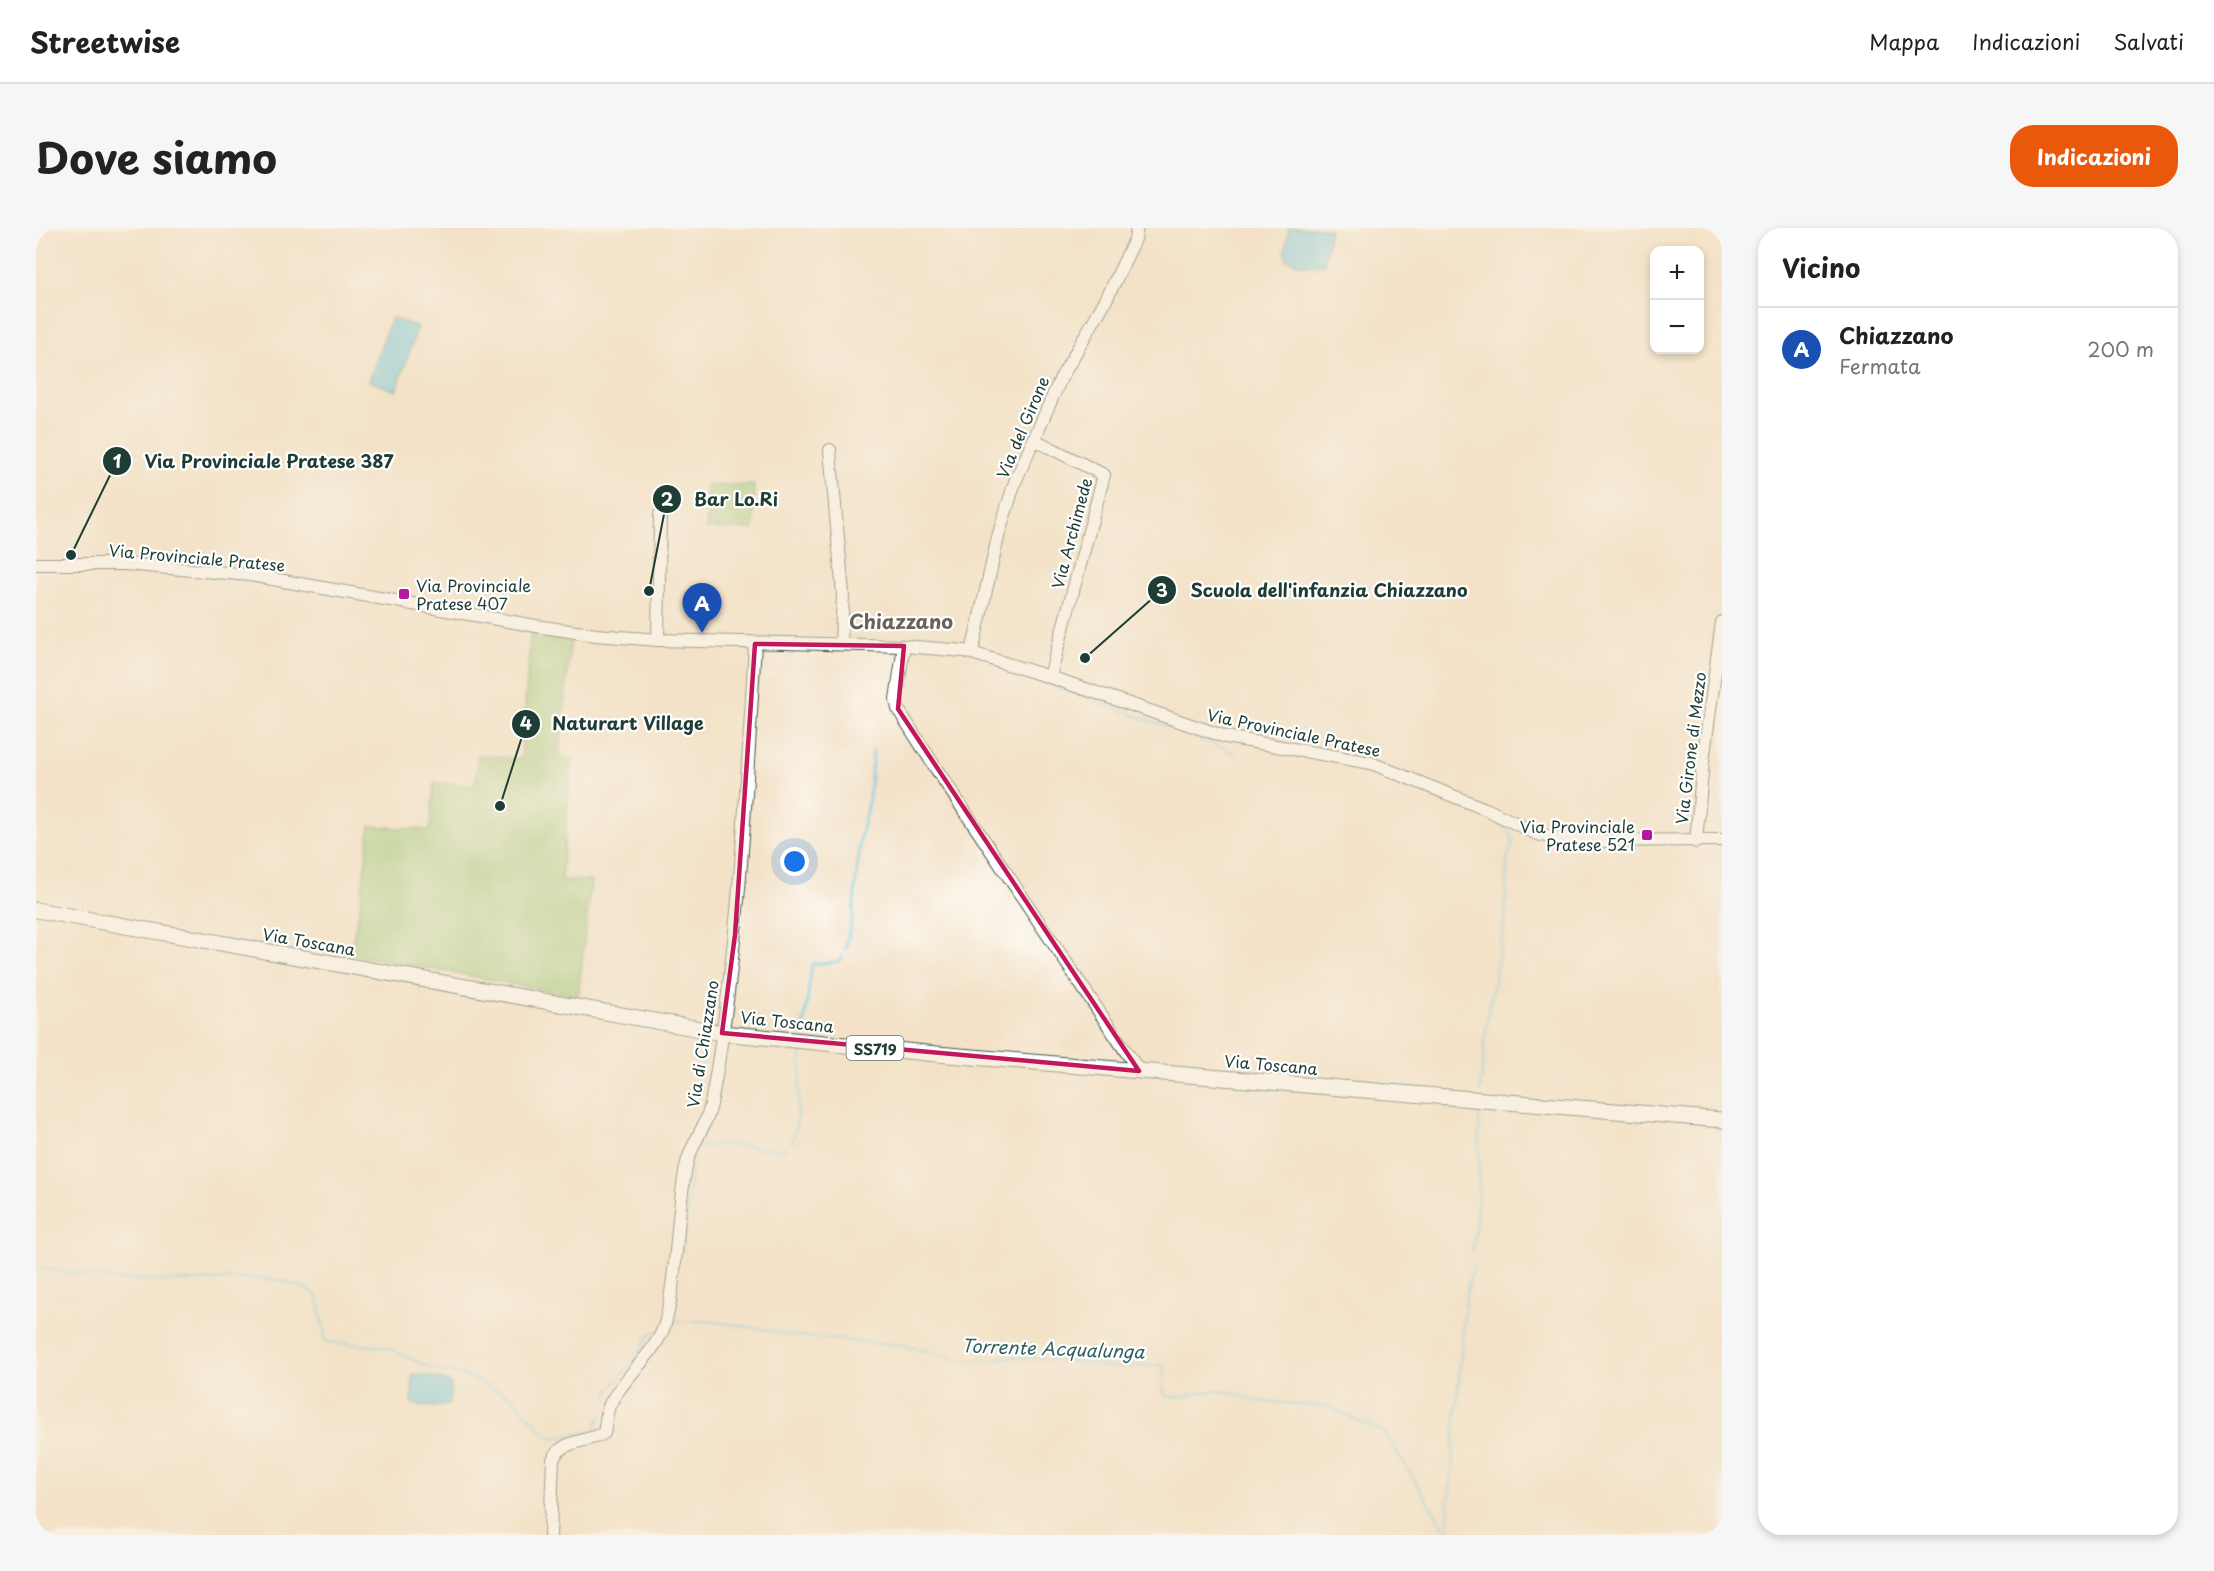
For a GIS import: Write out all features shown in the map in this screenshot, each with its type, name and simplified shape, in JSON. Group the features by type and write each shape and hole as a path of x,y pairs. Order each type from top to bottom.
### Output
{"main road":[{"name":"Via Toscana","path":"36,910 722,1033 1722,1120"}],"street":[{"name":"Via del Girone","path":"972,652 1005,509 1061,378 1107,298 1135,239 1137,228"},
{"name":"Via Archimede","path":"1033,439 1104,475 1050,677"},
{"path":"831,450 843,594 841,644"},
{"path":"658,640 660,514"},
{"name":"Via Provinciale Pratese","path":"36,564 124,564 250,575 536,626 658,640 954,649 972,652 1050,677 1226,737 1371,763 1545,836 1587,841 1696,842 1722,840"},
{"name":"Via Girone di Mezzo","path":"1696,842 1703,761 1722,622"},
{"name":"Via di Chiazzano","path":"550,1535 553,1460 556,1452 565,1446 595,1439 604,1433 608,1409 616,1393 666,1324 686,1164 710,1110 735,934 747,789 755,644"},
{"path":"904,646 896,699 898,709 1140,1071"}],"highlighted area":[{"path":"755,644 904,646 898,709 1139,1071 722,1033 735,935"}],"green space":[{"path":"754,485 754,529 707,529 706,486"},
{"path":"531,629 571,636 559,757 572,759 561,880 591,881 578,996 350,954 360,907 370,826 430,830 434,783 475,786 478,755 521,759"}],"water":[{"path":"1289,228 1330,228 1324,264 1305,265 1287,259 1285,252"},
{"path":"391,318 418,327 396,391 369,381"},
{"path":"413,1374 426,1375 449,1382 451,1385 449,1405 433,1407 413,1404"}],"waterway":[{"path":"1013,672 1235,753"},
{"path":"845,950 853,915 860,840 869,798 873,750"},
{"path":"1480,1091 1487,1021 1505,919 1507,859 1513,843 1510,831 1494,820"},
{"path":"803,1034 812,964 837,962 843,957"},
{"path":"792,1143 797,1120 802,1050"},
{"path":"1473,1251 1479,1189 1479,1107"},
{"path":"698,1147 724,1144 781,1150 787,1148"},
{"path":"682,1253 692,1167"},
{"path":"1449,1532 1448,1516 1464,1316 1468,1285 1474,1267"},
{"path":"36,1270 41,1268 117,1280 196,1281 245,1278 280,1280 309,1290 318,1297 326,1342 386,1347 433,1369 474,1379 513,1398 545,1434 552,1438 586,1433 594,1429 601,1416"},
{"path":"675,1307 677,1295"},
{"name":"Torrente Acqualunga","path":"672,1321 709,1321 788,1335 905,1346 968,1361 1012,1357 1075,1361 1107,1367 1164,1365 1164,1394 1171,1397 1225,1391 1256,1401 1331,1407 1381,1430 1387,1436 1447,1532"},
{"path":"606,1399 609,1391 637,1356 647,1338 656,1331"}],"place":[{"name":"Via Provinciale Pratese 387","path":"71,555"},
{"name":"Bar Lo.Ri","path":"649,591"},
{"name":"Via Provinciale Pratese 407","path":"404,594"},
{"name":"Chiazzano","path":"702,633"},
{"name":"Scuola dell'infanzia Chiazzano","path":"1085,658"},
{"name":"Naturart Village","path":"500,806"},
{"name":"Via Provinciale Pratese 521","path":"1647,835"}],"district":[{"name":"Chiazzano","path":"901,621"}]}
